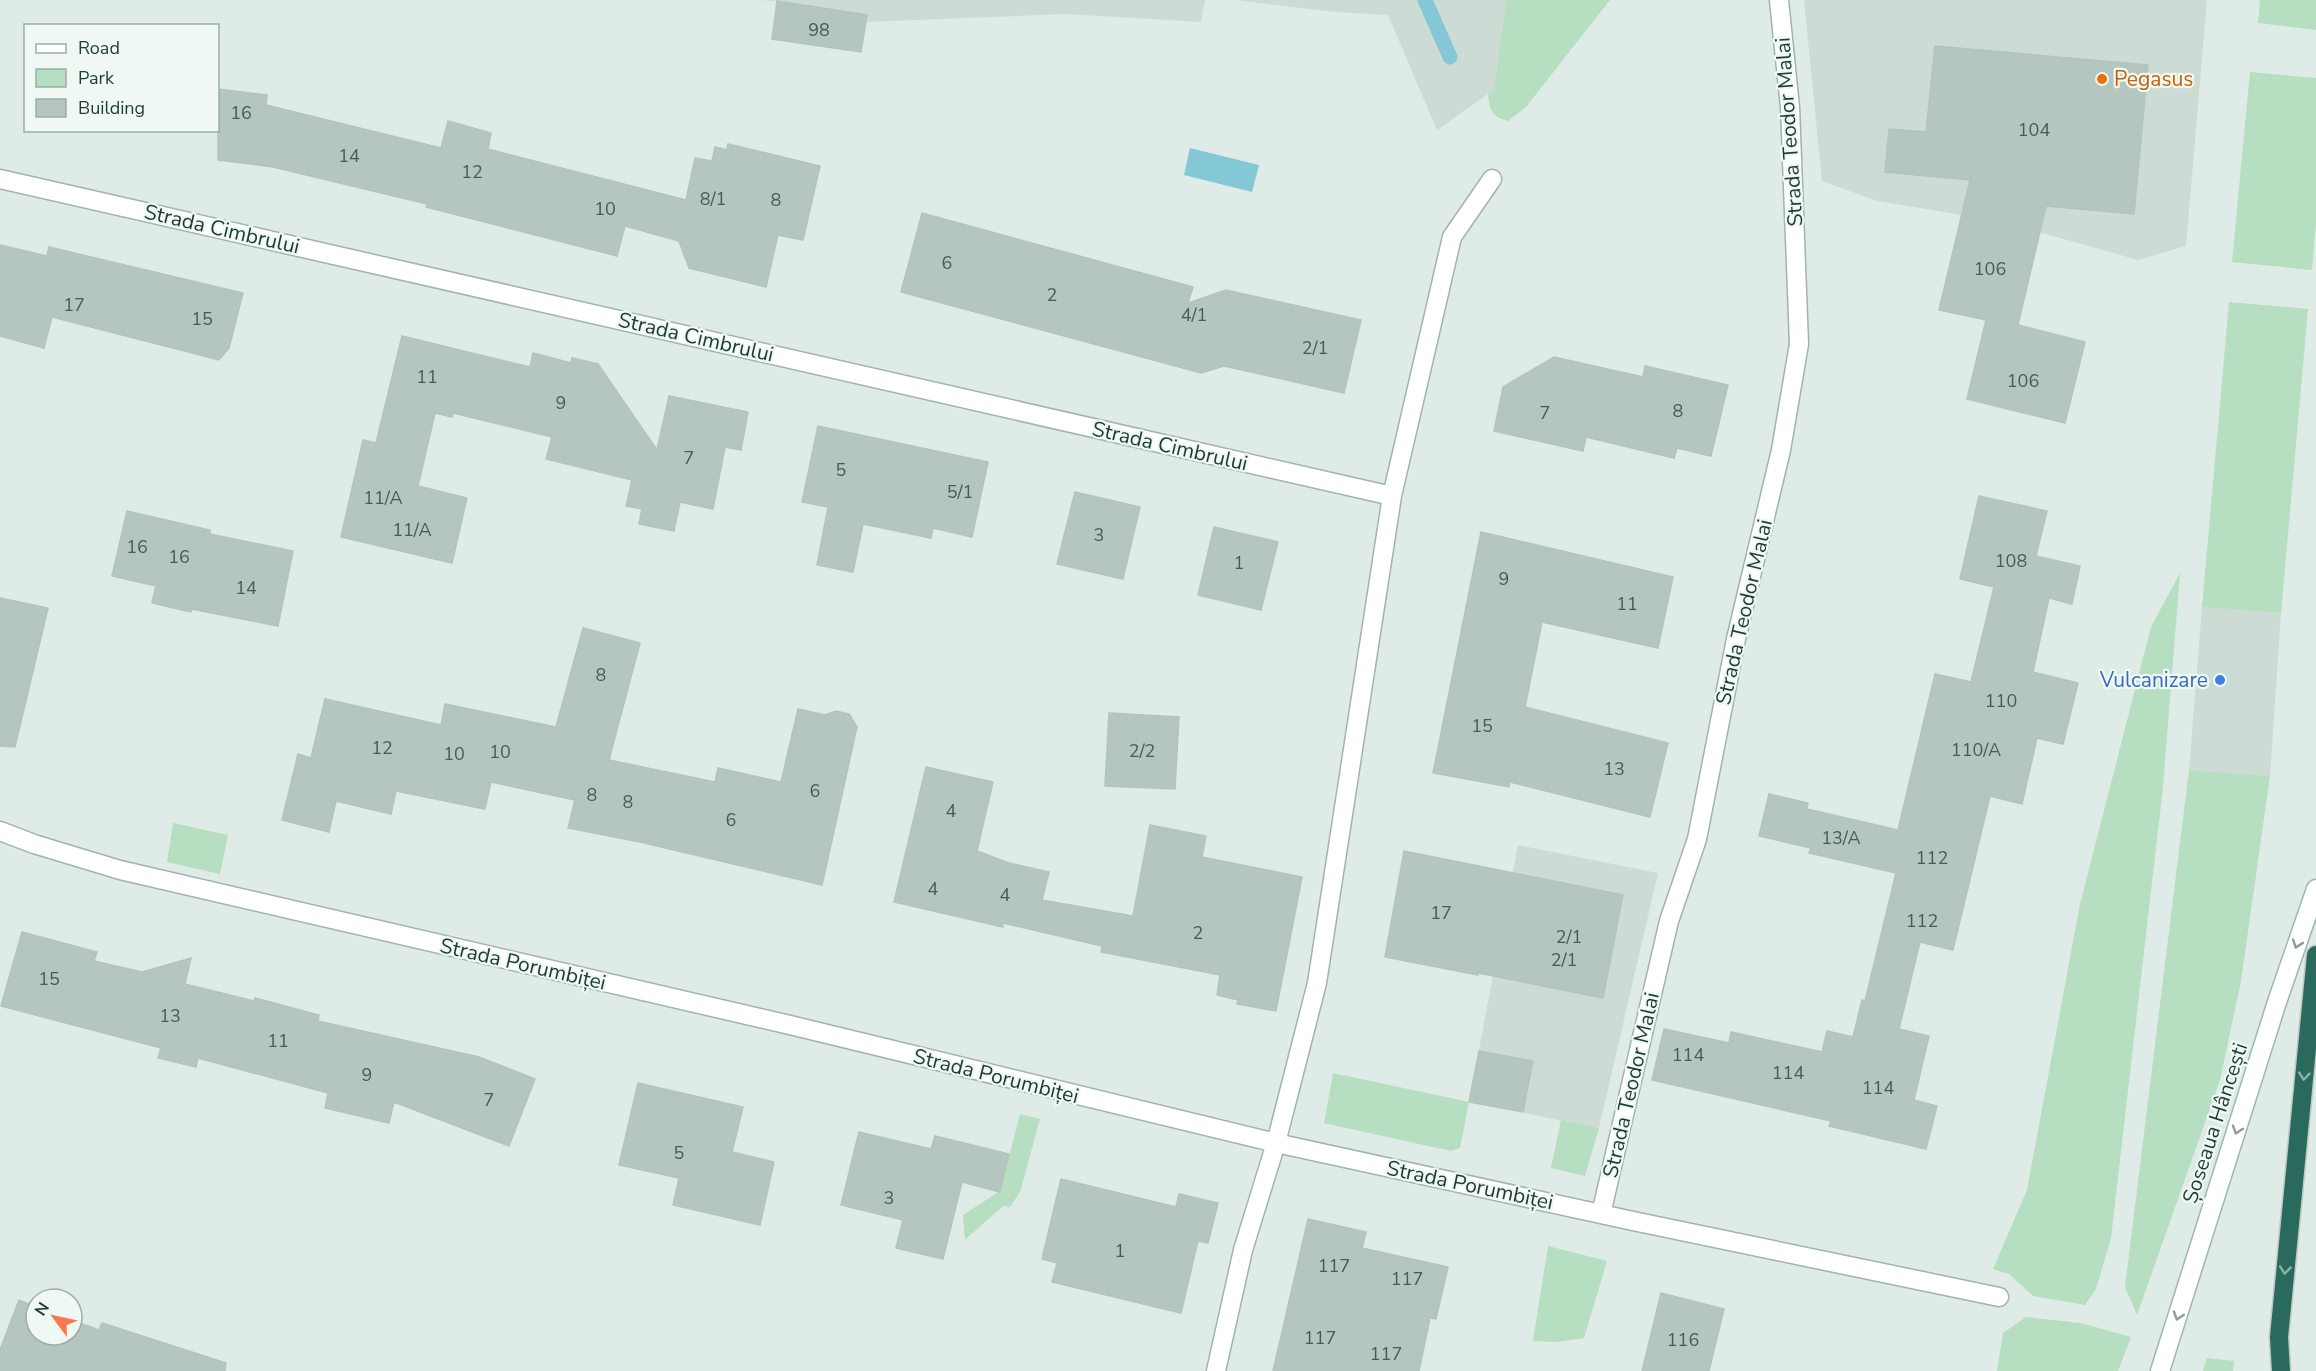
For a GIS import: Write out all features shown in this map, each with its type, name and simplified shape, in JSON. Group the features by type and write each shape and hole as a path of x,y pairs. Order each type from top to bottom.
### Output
{"highway":[{"path":"2281,1371 2279,1337 2316,955"}],"street":[{"name":"Strada Teodor Malai","path":"1601,1214 1669,921 1697,839 1736,639 1781,450 1799,344 1791,107 1779,0"},
{"name":"Strada Cimbrului","path":"0,179 1392,496"},
{"path":"1216,1371 1243,1250 1276,1143 1317,983 1392,496 1452,237 1492,179"},
{"name":"Strada Porumbiței","path":"0,831 34,844 120,870 790,1025 1276,1143 1999,1297"},
{"name":"Șoseaua Hâncești","path":"2160,1371 2277,1002 2316,889"}],"shaded area":[{"path":"759,0 1205,0 1201,22 1067,14 866,22 861,52 772,39 777,1"},
{"path":"1235,0 1506,0 1494,90 1437,130 1388,15 1335,12"},
{"path":"1804,0 2207,0 2186,246 2138,260 2039,232 1962,215 1877,201 1822,181"},
{"path":"2202,607 2281,613 2270,776 2189,770"},
{"path":"1518,845 1658,873 1599,1128 1469,1102"}],"green space":[{"path":"1506,0 1610,0 1526,107 1508,121 1492,112 1488,94 1494,90"},
{"path":"2260,0 2316,0 2316,30 2258,23"},
{"path":"2250,72 2316,78 2316,223 2312,270 2232,262"},
{"path":"2229,302 2308,309 2281,613 2202,607"},
{"path":"2180,573 2163,787 2111,1238 2096,1289 2085,1305 2033,1296 2009,1274 1993,1269 2027,1190 2080,904 2151,627"},
{"path":"2189,770 2270,776 2241,981 2220,1080 2137,1315 2125,1287"},
{"path":"173,823 228,835 220,874 167,862"},
{"path":"1333,1073 1469,1102 1460,1148 1451,1151 1324,1123"},
{"path":"1020,1114 1040,1119 1020,1192 1010,1207 1003,1206 965,1240 963,1215 1000,1191"},
{"path":"1561,1120 1599,1128 1585,1176 1551,1168"},
{"path":"1548,1246 1607,1261 1584,1338 1556,1342 1533,1341"},
{"path":"2026,1317 2081,1323 2131,1337 2118,1371 1997,1371 2003,1333"},
{"path":"2207,1358 2234,1361 2233,1371 2203,1371"}],"water":[{"path":"1190,148 1259,165 1252,192 1184,175"}],"building":[{"path":"777,1 867,15 861,52 772,39"},
{"path":"1935,46 2148,65 2134,214 2046,206 2018,325 2085,342 2065,423 1967,399 1986,320 1939,310 1970,180 1885,172 1889,129 1926,132"},
{"path":"219,89 267,95 266,105 441,148 448,121 491,133 488,149 686,200 695,158 712,161 715,147 727,150 728,144 820,166 803,240 778,235 766,287 689,268 679,241 625,226 617,256 426,207 427,204 273,167 218,160"},
{"path":"922,213 1193,287 1188,303 1226,290 1361,320 1344,393 1224,366 1201,373 901,292"},
{"path":"0,245 47,256 49,247 243,293 229,348 219,360 52,317 44,348 0,336"},
{"path":"402,336 530,367 533,353 571,363 572,358 598,364 657,450 669,396 748,412 741,450 725,447 713,509 680,502 674,531 639,524 642,509 626,506 632,480 546,459 552,437 453,413 452,417 435,413 418,486 467,498 452,563 341,537 363,440 376,443"},
{"path":"1554,357 1643,377 1645,366 1728,385 1711,456 1677,448 1674,458 1586,437 1583,451 1494,431 1503,387"},
{"path":"818,426 988,462 972,537 933,528 931,538 863,524 853,572 817,565 828,507 802,502"},
{"path":"1075,492 1140,507 1123,579 1057,564"},
{"path":"1979,496 2047,511 2036,556 2080,566 2072,604 2049,598 2033,672 2078,683 2063,744 2037,738 2022,804 1990,796 1953,950 1920,942 1899,1029 1929,1036 1914,1100 1937,1106 1926,1149 1829,1126 1831,1121 1652,1080 1664,1029 1729,1043 1731,1032 1822,1052 1827,1031 1853,1037 1862,1000 1865,1001 1896,873 1809,853 1811,848 1759,836 1769,794 1808,803 1807,809 1898,830 1935,674 1971,682 1994,587 1960,579"},
{"path":"127,511 210,530 210,534 293,551 278,626 191,609 191,612 152,603 156,586 112,576"},
{"path":"1214,527 1278,542 1261,610 1198,595"},
{"path":"1481,532 1673,577 1658,648 1542,622 1525,707 1668,743 1650,817 1510,782 1509,787 1433,773"},
{"path":"0,598 48,608 15,747 0,746"},
{"path":"583,628 640,643 609,760 715,782 718,768 781,782 798,709 825,715 836,711 849,714 857,727 822,885 640,842 568,828 575,800 491,782 485,809 396,791 391,814 336,801 329,832 282,820 298,754 311,758 325,699 441,725 445,704 556,727"},
{"path":"1109,713 1179,717 1175,789 1105,786"},
{"path":"926,767 993,782 977,851 1009,863 1049,872 1042,900 1133,916 1150,825 1206,836 1202,857 1302,877 1276,1011 1237,1004 1238,1000 1217,995 1220,975 1101,952 1102,946 1003,923 1003,927 894,902"},
{"path":"1404,851 1623,895 1603,998 1385,957"},
{"path":"22,932 97,952 94,961 142,972 191,958 185,984 254,1001 255,998 319,1015 318,1021 479,1057 535,1079 509,1146 394,1102 389,1123 325,1108 328,1093 198,1058 196,1067 158,1058 161,1048 1,1006"},
{"path":"1479,1051 1533,1061 1523,1112 1469,1102"},
{"path":"638,1083 743,1107 732,1152 774,1162 760,1225 673,1205 679,1178 619,1165"},
{"path":"859,1132 931,1149 935,1136 1009,1154 1000,1192 962,1182 943,1259 896,1248 903,1220 841,1205"},
{"path":"1061,1179 1176,1207 1179,1194 1218,1203 1208,1243 1198,1241 1181,1313 1052,1282 1057,1263 1042,1259"},
{"path":"1308,1219 1366,1232 1362,1248 1448,1267 1436,1319 1430,1318 1419,1371 1273,1371"},
{"path":"1661,1293 1724,1309 1709,1371 1642,1371"},
{"path":"19,1300 24,1302 24,1347 84,1347 84,1324 99,1330 102,1323 226,1363 225,1371 0,1371 0,1350"}],"waterway":[{"path":"1425,0 1450,57"}],"place":[{"name":"Pegasus","path":"2102,79"},
{"name":"Vulcanizare","path":"2220,680"}]}
